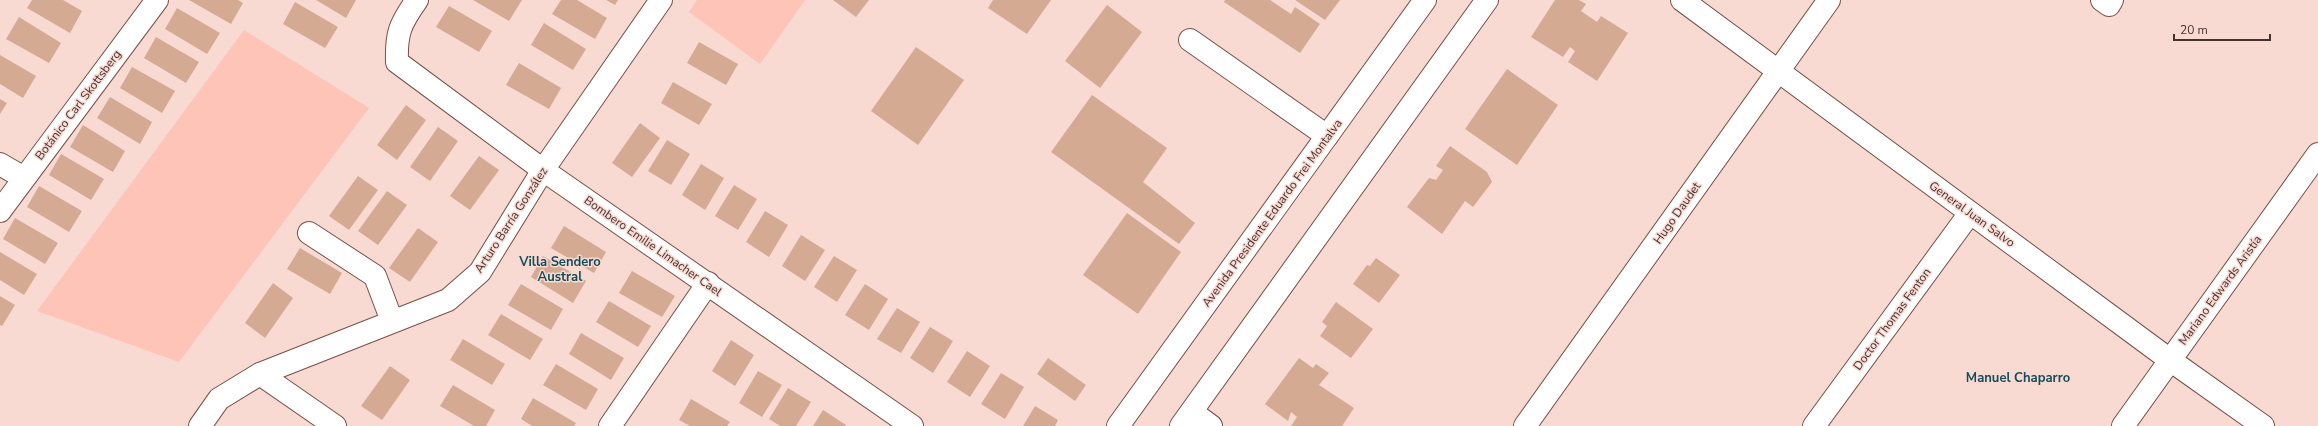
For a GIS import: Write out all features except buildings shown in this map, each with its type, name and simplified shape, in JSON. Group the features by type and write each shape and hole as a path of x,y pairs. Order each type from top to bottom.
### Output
{"street":[{"name":"Botánico Carl Skottsberg","path":"0,211 157,0"},
{"name":"Bombero Emilie Limacher Cael","path":"417,0 408,13 396,38 397,62 543,170 708,283 912,426"},
{"name":"Arturo Barría González","path":"200,426 219,399 260,374 448,300 480,272 543,170 661,0"},
{"name":"Avenida Presidente Eduardo Frei Montalva","path":"1118,426 1425,0"},
{"path":"1211,426 1186,419 1487,0"},
{"name":"General Juan Salvo","path":"1682,0 2170,360 2263,426"},
{"name":"Hugo Daudet","path":"1525,426 1777,71 1830,0"},
{"path":"2102,0 2109,5 2112,0"},
{"path":"1190,40 1327,136"},
{"name":"Mariano Edwards Aristía","path":"2123,426 2318,154"},
{"path":"0,164 24,178"},
{"name":"Doctor Thomas Fenton","path":"1814,426 1970,213"},
{"path":"309,233 375,276 392,321"},
{"path":"610,426 708,283"},
{"path":"260,374 335,426"}],"shaded area":[{"path":"697,0 805,0 760,64 689,12"},
{"path":"244,30 369,108 179,362 37,311"}],"district":[{"name":"Villa Sendero Austral","path":"560,268"},
{"name":"Manuel Chaparro","path":"2018,377"}]}
